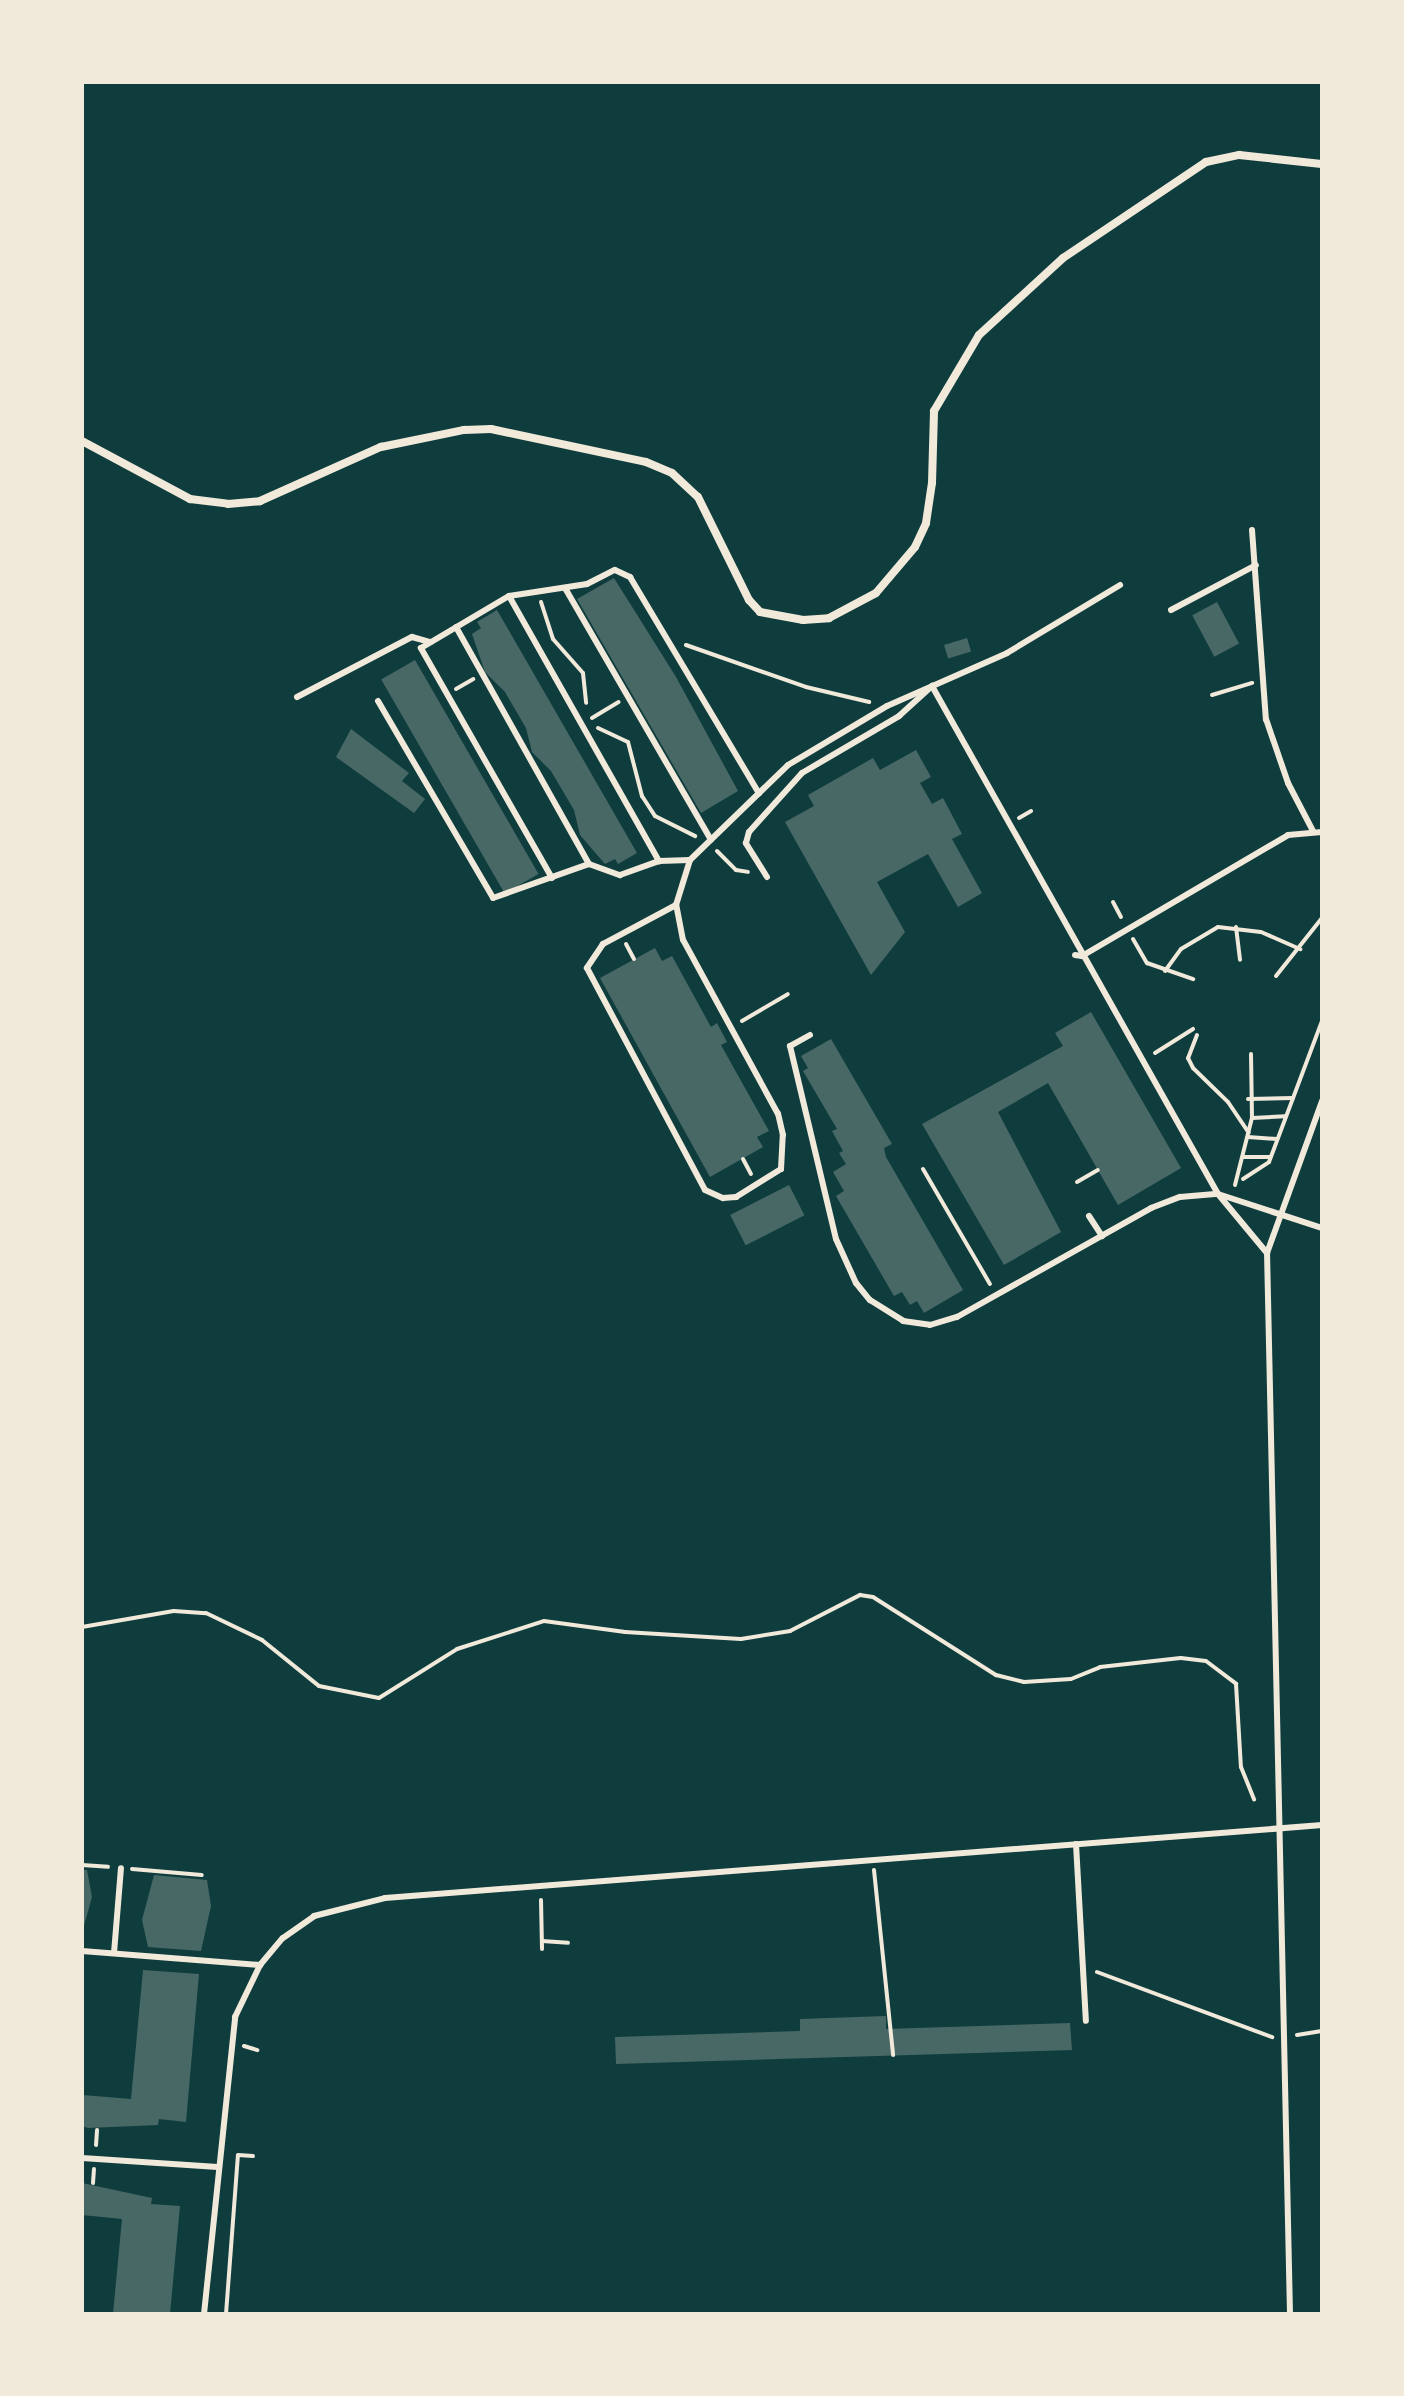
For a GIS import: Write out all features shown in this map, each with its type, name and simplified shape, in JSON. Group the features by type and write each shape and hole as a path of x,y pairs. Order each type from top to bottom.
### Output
{"street":[{"path":"82,441 190,499 228,504 260,501 381,447 464,430 521,434 646,462 672,473 698,497 749,600 760,612 803,620 829,618 876,593 915,547 926,523 932,483 934,411 979,335 1063,258 1206,162 1239,155 1322,164"}],"lane":[{"path":"1252,530 1266,719 1288,783 1313,831"},
{"path":"1171,610 1256,565"},
{"path":"552,878 421,648 509,596 565,588 622,571 669,639 759,793"},
{"path":"676,905 603,944 587,968 705,1190 736,1197 781,1169 783,1135 778,1114 683,940 676,905 690,860 788,765 887,706 1007,653 1120,585"},
{"path":"565,588 711,840"},
{"path":"509,596 659,861"},
{"path":"456,627 589,864"},
{"path":"297,697 412,637 430,642"},
{"path":"767,877 746,843 749,832 802,773 899,716 932,686"},
{"path":"932,686 1078,956 1218,1194 1267,1253"},
{"path":"378,701 488,894 499,899 589,864 620,875 659,861 690,860"},
{"path":"1078,956 1288,835 1322,832"},
{"path":"810,1035 790,1046 836,1239 856,1283 887,1313 916,1324 940,1324 1151,1208 1180,1197 1218,1194 1322,1228"},
{"path":"1290,2314 1267,1253 1322,1101"},
{"path":"1089,1216 1102,1236"},
{"path":"204,2314 235,2017 260,1965 283,1938 314,1916 348,1903 1322,1825"},
{"path":"1076,1844 1086,2021"},
{"path":"114,1953 121,1868"},
{"path":"82,1951 260,1965"},
{"path":"82,2158 218,2167"}],"path":[{"path":"538,591 553,639 583,673 582,725"},
{"path":"669,639 806,687 887,706"},
{"path":"447,694 481,673"},
{"path":"1212,695 1242,686"},
{"path":"582,725 628,696"},
{"path":"582,725 614,733 628,742 642,796 655,816 677,831 711,840"},
{"path":"717,850 736,870"},
{"path":"1276,976 1322,918"},
{"path":"1165,971 1181,949 1210,930 1236,927 1300,949"},
{"path":"1236,927 1240,960"},
{"path":"1134,941 1147,963 1193,979"},
{"path":"740,1022 788,994"},
{"path":"1243,1179 1270,1157 1322,1021"},
{"path":"1142,1061 1193,1029"},
{"path":"1197,1035 1188,1058 1193,1068 1228,1102 1249,1135 1277,1139"},
{"path":"1234,1188 1252,1118 1251,1054"},
{"path":"1251,1099 1293,1098"},
{"path":"1252,1118 1286,1116"},
{"path":"1243,1157 1270,1157"},
{"path":"923,1169 996,1295"},
{"path":"1077,1182 1098,1170"},
{"path":"82,1627 174,1611 206,1613 262,1640 319,1686 379,1698 457,1649 544,1621 625,1632 741,1639 790,1631 860,1595 873,1597 996,1675 1024,1682 1071,1679 1100,1667 1181,1658 1206,1661 1236,1684 1241,1767 1254,1799"},
{"path":"873,1860 893,2055"},
{"path":"82,1865 202,1875"},
{"path":"542,1916 542,1949"},
{"path":"542,1941 568,1943"},
{"path":"1083,1967 1260,2037 1322,2031"},
{"path":"226,2314 238,2155 253,2156"}],"building":[{"path":"614,578 676,677 738,791 701,813 577,599"},
{"path":"1217,602 1239,643 1214,657 1192,615"},
{"path":"497,610 637,853 618,864 615,859 605,864 580,835 574,810 551,771 532,752 526,728 505,692 485,672 472,634 481,628 477,622"},
{"path":"967,638 971,651 948,658 944,645"},
{"path":"415,660 538,874 505,893 381,680"},
{"path":"351,729 409,773 402,781 425,799 414,813 336,757"},
{"path":"916,750 931,777 920,783 932,804 943,798 962,834 952,839 982,893 958,907 928,854 877,882 905,932 871,975 785,822 814,806 808,795 873,758 880,770"},
{"path":"655,948 662,961 672,956 711,1027 717,1023 727,1042 721,1045 769,1131 757,1137 763,1147 710,1177 600,978"},
{"path":"1091,1012 1181,1168 1118,1205 1048,1083 998,1112 1061,1232 1004,1265 922,1124 1063,1046 1055,1033"},
{"path":"831,1039 892,1144 884,1148 886,1157 963,1290 924,1313 917,1301 910,1305 902,1292 894,1296 836,1196 844,1191 833,1172 846,1164 839,1153 843,1151 832,1131 837,1129 803,1071 808,1068 801,1056"},
{"path":"789,1185 804,1215 746,1245 730,1215"},
{"path":"82,1870 87,1870 92,1897 82,1933"},
{"path":"154,1875 207,1880 211,1906 201,1951 148,1947 142,1920"},
{"path":"143,1970 199,1974 186,2122 159,2119 158,2125 82,2126 82,2095 131,2099"},
{"path":"886,2016 886,2029 1070,2023 1072,2050 616,2064 615,2037 800,2031 800,2019"},
{"path":"82,2183 152,2198 151,2204 180,2206 170,2314 113,2314 122,2219 82,2215"}]}
